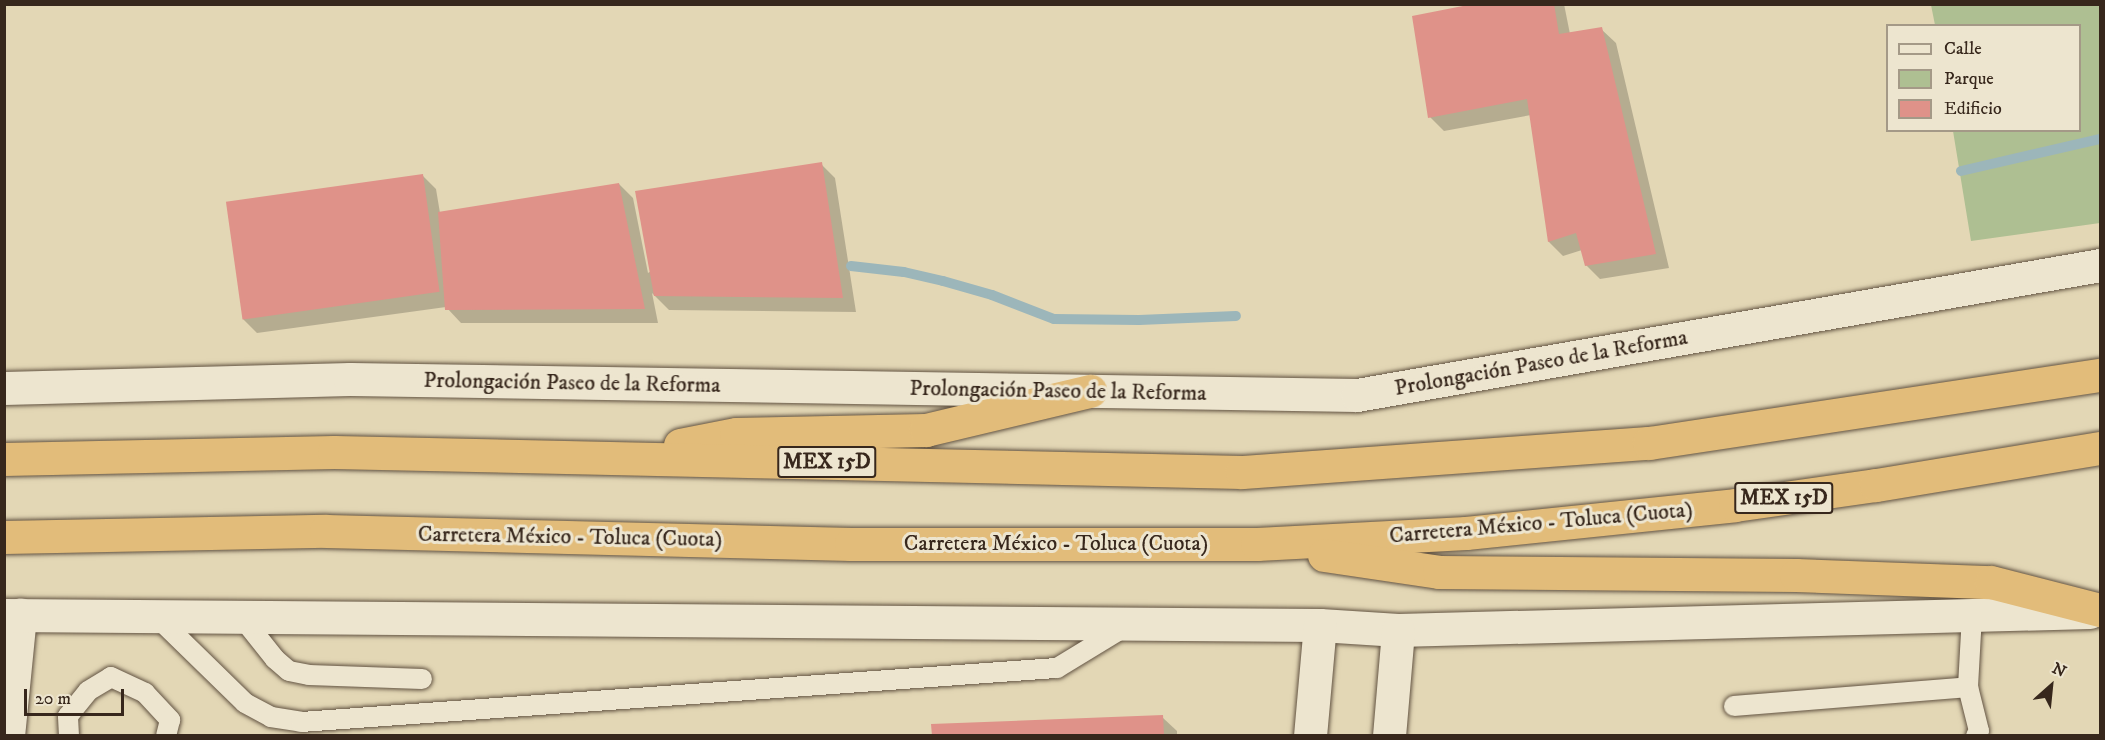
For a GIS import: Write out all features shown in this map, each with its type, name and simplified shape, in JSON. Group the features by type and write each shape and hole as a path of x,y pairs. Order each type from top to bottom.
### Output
{"highway":[{"name":"MEX 15D","path":"4,459 334,452 1242,472 1649,442 2100,375"},
{"path":"617,457 736,434 926,430 1090,391"},
{"name":"Carretera México - Toluca (Cuota)","path":"4,537 326,531 851,544 1257,544 1466,533 1735,505 1876,485 2100,448"},
{"path":"1257,544 1439,572 1797,575 1991,582 2100,611"}],"main road":[{"name":"Prolongación Paseo de la Reforma","path":"4,388 350,380 1357,395 2100,265"},
{"path":"8,735 12,615 1320,625 1398,630 2100,611"},
{"path":"1306,732 1320,625"},
{"path":"1389,735 1398,630"}],"lane":[{"path":"240,615 275,659 289,671 309,675 422,679"},
{"path":"1972,615 1968,687 1979,731 1976,735"},
{"path":"156,616 245,703 271,717 301,722 1057,668 1128,625"},
{"path":"69,735 68,716 87,691 111,677 145,693 170,720 166,735"},
{"path":"1734,706 1968,687"}],"green space":[{"path":"1931,5 2100,5 2100,223 1971,241 1953,132 2081,132 2081,24 1935,24"}],"building":[{"path":"1473,4 1554,4 1559,34 1602,27 1656,254 1585,266 1576,233 1548,242 1527,99 1428,118 1412,16"},
{"path":"822,162 843,298 654,296 635,191"},
{"path":"423,174 440,292 242,320 226,202"},
{"path":"619,183 645,309 445,310 438,212"},
{"path":"1163,715 1164,736 932,736 931,724"}],"waterway":[{"path":"1961,171 2100,139"},
{"path":"851,266 904,272 943,281 992,295 1054,319 1139,320 1236,316"}]}
